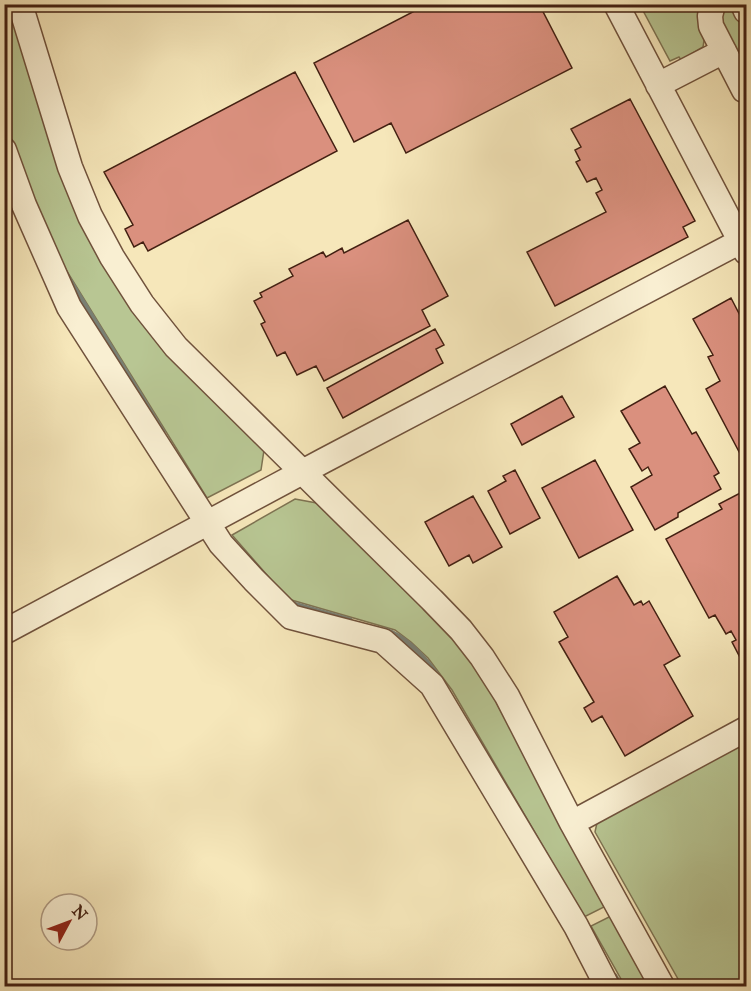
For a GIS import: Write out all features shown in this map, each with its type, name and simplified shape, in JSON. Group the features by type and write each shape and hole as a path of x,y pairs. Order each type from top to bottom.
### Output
{"street":[{"path":"20,4 70,167 90,216 112,257 142,304 176,346 432,600 461,630 482,657 507,696 572,822 662,987"},
{"path":"4,632 303,472 744,247 615,4"},
{"path":"713,4 710,16 711,26 744,90 747,89"},
{"path":"743,4 747,11"},
{"path":"658,85 724,51"},
{"path":"4,150 24,205 69,307 221,544 291,617 383,641 432,685 576,926 607,987"},
{"path":"572,822 747,729"}],"green space":[{"path":"9,4 82,225 106,270 133,309 199,385 264,450 261,470 207,498 63,265 32,196 5,121 4,5"},
{"path":"640,5 702,5 705,34 703,47 681,60 679,57 670,61"},
{"path":"728,6 739,14 746,28 746,75 717,18 723,8"},
{"path":"295,499 322,504 438,619 467,654 489,689 606,906 584,917 452,690 428,658 395,630 288,599 232,535"},
{"path":"746,740 746,986 682,986 595,832 598,818"},
{"path":"611,916 650,986 625,986 591,926"}],"building":[{"path":"428,4 539,4 572,68 406,153 391,123 354,142 314,63"},
{"path":"295,72 337,151 148,251 143,242 134,247 125,229 133,225 104,172"},
{"path":"630,99 695,221 683,227 688,237 555,306 527,252 606,212 596,193 602,190 596,178 587,182 576,162 580,160 575,150 581,147 571,129"},
{"path":"408,220 448,296 422,310 430,326 324,381 316,366 297,375 285,352 277,356 261,324 265,322 254,301 262,297 260,293 293,276 289,269 323,252 326,257 342,248 344,253"},
{"path":"731,298 746,327 746,465 706,389 720,381 708,357 713,355 693,319"},
{"path":"435,329 444,345 436,349 443,363 343,418 327,388"},
{"path":"665,386 692,434 696,432 719,473 714,476 721,489 678,513 678,517 655,530 631,487 652,475 648,467 642,471 629,449 640,443 621,411"},
{"path":"562,396 574,417 522,445 511,424"},
{"path":"595,460 633,530 579,558 542,488"},
{"path":"515,470 540,518 510,534 488,491 506,481 503,476"},
{"path":"746,490 745,667 732,642 736,640 731,631 726,634 715,615 709,618 666,539 722,509 719,504"},
{"path":"473,496 502,547 473,563 469,555 449,566 425,522"},
{"path":"617,576 634,605 641,601 643,605 649,601 680,656 664,665 693,716 625,756 602,716 592,722 584,708 594,702 559,642 568,637 554,612"}],"waterway":[{"path":"4,126 11,144"},
{"path":"69,279 163,432"},
{"path":"290,603 350,620"},
{"path":"385,630 408,643 438,676"},
{"path":"615,976 621,986"}]}
